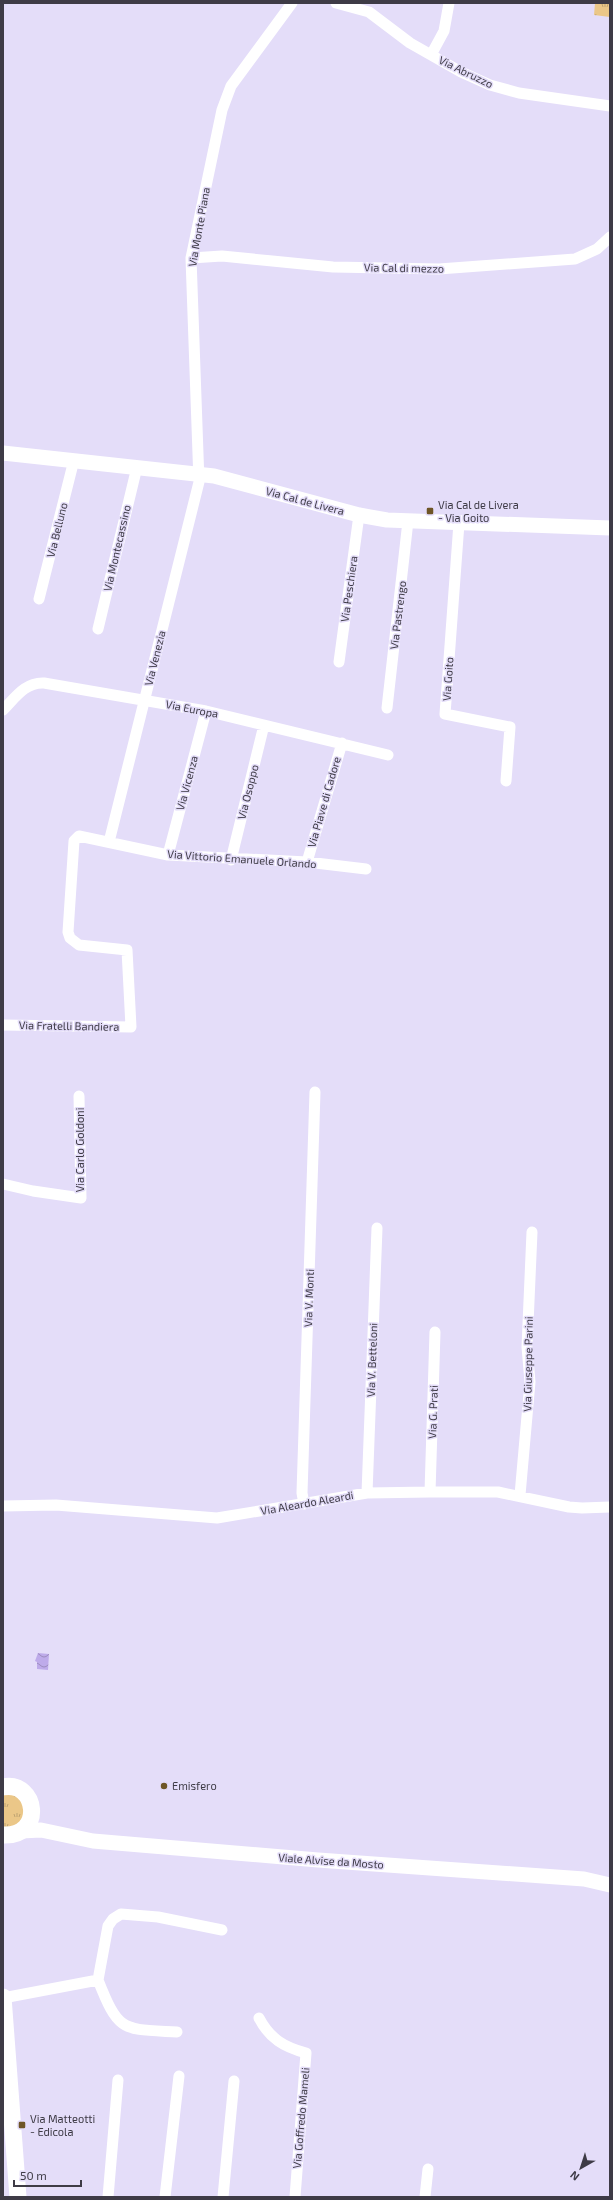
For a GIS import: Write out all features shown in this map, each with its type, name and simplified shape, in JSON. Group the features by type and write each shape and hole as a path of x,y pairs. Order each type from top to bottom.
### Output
{"main road":[{"name":"Via Cal de Livera","path":"3,453 214,476 359,515 408,522 610,528"},
{"path":"6,1785 21,1790 26,1795 32,1809 30,1821 10,1837"},
{"name":"Viale Alvise da Mosto","path":"32,1809 45,1822 79,1838"},
{"name":"Viale Alvise da Mosto","path":"10,1837 41,1830 93,1841 318,1860 584,1879 610,1885"},
{"name":"Viale Alvise da Mosto","path":"584,1879 610,1875"},
{"path":"3,1997 6,2075 18,2197"}],"street":[{"name":"Via Monte Piana","path":"199,474 191,258 222,110 231,86 292,3"},
{"name":"Via Abruzzo","path":"336,3 369,12 403,39 430,55 471,77 498,88 519,93 610,106"},
{"path":"430,55 444,31 449,3"},
{"name":"Via Cal di mezzo","path":"191,258 222,256 333,267 439,269 575,259 597,249 610,237"},
{"name":"Via Belluno","path":"39,599 74,460"},
{"name":"Via Montecassino","path":"98,629 137,467"},
{"name":"Via Venezia","path":"109,842 199,482 199,474"},
{"name":"Via Peschiera","path":"339,662 359,515"},
{"name":"Via Pastrengo","path":"387,708 408,522"},
{"name":"Via Goito","path":"459,523 445,714 510,726 506,781"},
{"name":"Via Europa","path":"3,710 26,687 37,683 206,711 388,755"},
{"name":"Via Vicenza","path":"168,855 206,711"},
{"name":"Via Osoppo","path":"231,860 264,725"},
{"name":"Via Piave di Cadore","path":"307,862 342,743"},
{"name":"Via Vittorio Emanuele Orlando","path":"131,1022 127,950 79,945 74,943 68,932 74,841 79,836 168,855 231,860 307,862 366,869"},
{"name":"Via Fratelli Bandiera","path":"3,1025 131,1027 131,1022"},
{"name":"Via V. Monti","path":"304,1504 302,1485 315,1092"},
{"name":"Via Carlo Goldoni","path":"3,1184 33,1191 81,1198 79,1096"},
{"name":"Via V. Betteloni","path":"367,1493 377,1228"},
{"name":"Via Giuseppe Parini","path":"520,1495 530,1382 527,1347 532,1232"},
{"name":"Via G. Prati","path":"430,1492 435,1332"},
{"name":"Via Aleardo Aleardi","path":"3,1506 56,1505 210,1518 367,1493 498,1492 520,1495 569,1507 610,1507"},
{"path":"177,2032 135,2029 124,2025 110,2011 98,1980 108,1926 121,1914 158,1917 222,1930"},
{"path":"3,1997 98,1980"},
{"name":"Via Goffredo Mameli","path":"259,2018 266,2031 277,2041 291,2049 306,2054 294,2197"},
{"path":"165,2197 179,2076"},
{"path":"108,2197 118,2080"},
{"path":"223,2197 234,2081"},
{"path":"425,2197 428,2169"}],"green space":[{"path":"595,3 610,3 610,17 594,15"},
{"path":"6,1791 24,1800 25,1820 3,1831 3,1792"}],"water":[{"path":"38,1653 49,1654 48,1670 37,1669 37,1662 35,1661"}],"place":[{"name":"Via Cal de Livera - Via Goito","path":"430,511"},
{"name":"Emisfero","path":"164,1786"},
{"name":"Via Matteotti - Edicola","path":"22,2125"}]}
